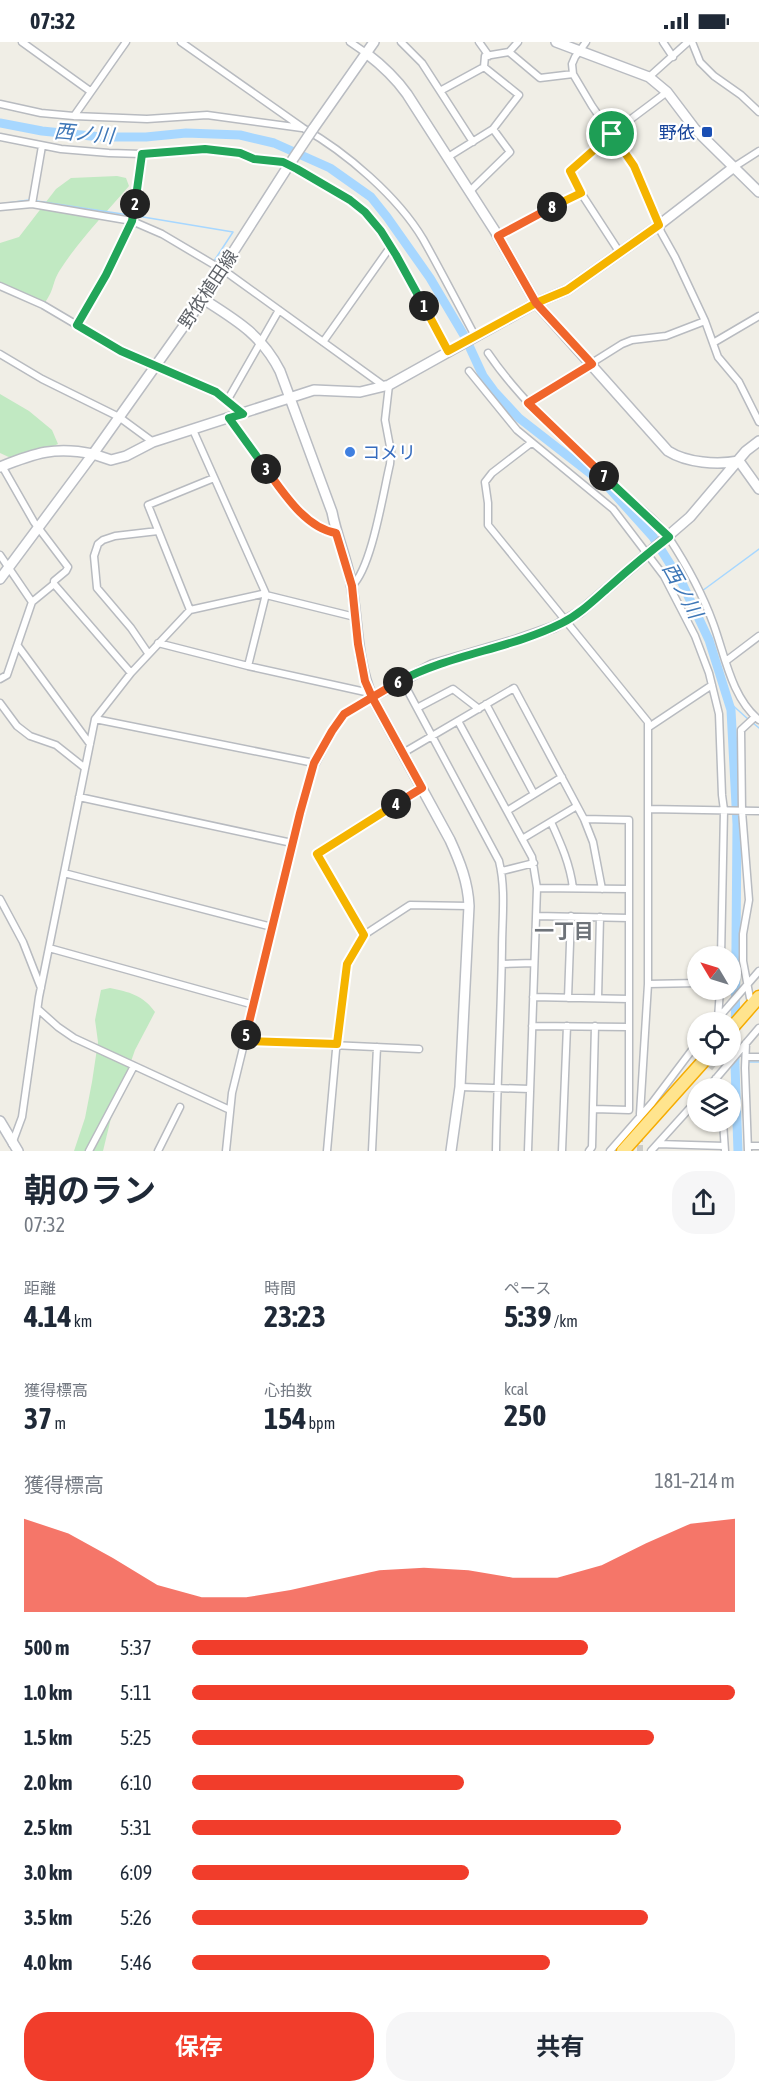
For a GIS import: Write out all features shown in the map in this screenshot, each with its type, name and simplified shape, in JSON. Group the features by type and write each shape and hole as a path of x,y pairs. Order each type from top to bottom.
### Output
{"highway":[{"path":"741,1017 756,1002"},
{"path":"623,1151 699,1066"}],"street":[{"path":"22,42 90,91"},
{"path":"74,116 126,42"},
{"path":"181,42 308,129 384,189 402,209 422,238 475,336"},
{"path":"350,42 383,64 396,78 498,236 536,303 668,451 684,459 729,463 739,461"},
{"name":"野依植田線","path":"0,579 93,454 203,299 287,168 308,129 374,42"},
{"path":"401,42 422,63 473,142"},
{"path":"479,42 489,56"},
{"path":"484,67 485,56 509,52 518,42"},
{"path":"556,42 649,77 667,92 695,129 759,192"},
{"path":"586,42 572,64 573,74 592,106 634,166 661,232 705,321 718,357 739,382 759,422"},
{"path":"663,42 673,57"},
{"path":"649,77 690,42 700,62 759,112"},
{"path":"509,52 540,78 573,74"},
{"path":"448,158 494,129 519,95 484,67"},
{"path":"440,91 484,67"},
{"path":"620,253 581,193 570,171 612,134 667,92"},
{"path":"0,104 41,114 147,119 207,115 308,129"},
{"path":"470,192 510,152 494,129"},
{"path":"0,137 42,146 99,153 142,154 205,149 240,153 254,159 283,162 350,200 365,212 391,246 448,351"},
{"path":"32,204 42,146"},
{"path":"0,679 7,675 32,602 54,584 54,581 68,567 38,528 1,466 36,453 75,450 111,460 126,456 153,442 243,414 290,396 314,390 360,392 387,386 536,303 567,290 759,151"},
{"path":"77,325 106,275 132,221 142,154"},
{"path":"498,236 581,193"},
{"path":"0,207 32,204 132,221 162,234 216,266"},
{"path":"324,342 391,246"},
{"path":"229,274 387,386"},
{"path":"0,286 43,305 121,351 216,392 243,414"},
{"path":"203,299 244,326 273,356 328,501 352,586 362,670 371,695 461,865 468,887 460,1087 451,1151"},
{"path":"227,401 279,310"},
{"path":"712,343 759,316"},
{"path":"528,403 622,344 632,340 666,336 705,321"},
{"path":"488,353 528,403 669,537 700,592 734,685 756,719 741,730 742,811 749,900 743,934 743,961 745,988 756,1002"},
{"path":"0,354 42,379 119,417 153,442"},
{"path":"469,371 507,420 531,443 596,493 613,509 664,576 686,617 712,685 719,714 724,810 721,946"},
{"path":"352,586 358,580 369,550 390,464 391,452 385,420 387,386"},
{"path":"229,418 301,513 323,531 336,533"},
{"path":"193,430 266,594 248,666"},
{"path":"226,1151 230,1110 292,843 314,763 344,714 371,695 439,663 486,651 554,627 580,612 690,518 746,451 759,441"},
{"path":"531,443 492,473 485,483 489,503 488,525 646,719 649,727 648,984 640,1114"},
{"path":"739,461 757,485"},
{"path":"190,610 148,505 214,478"},
{"path":"148,653 131,628 97,588 94,556 102,540 115,536 158,531"},
{"path":"0,555 32,602"},
{"path":"54,584 131,673"},
{"path":"14,1148 41,988 95,719 148,653 190,610 266,594 355,617"},
{"path":"726,661 759,636"},
{"path":"158,643 371,695"},
{"path":"18,646 90,744"},
{"path":"402,680 499,861 502,872 504,886 496,1151"},
{"path":"649,727 712,685"},
{"path":"403,753 514,688 584,819 593,842 602,889"},
{"path":"417,708 453,689 479,709"},
{"path":"0,704 17,726 30,736 56,745 85,768"},
{"path":"486,704 534,795"},
{"path":"95,719 314,763"},
{"path":"458,721 534,864 537,888 528,1151"},
{"path":"507,811 562,777"},
{"path":"364,935 317,854 422,788"},
{"path":"79,797 292,843"},
{"path":"522,839 577,806"},
{"path":"648,809 759,811"},
{"path":"584,819 629,820 629,1110 594,1109"},
{"path":"551,822 566,856 573,888"},
{"path":"502,872 534,864"},
{"path":"64,873 272,927"},
{"path":"537,888 629,889"},
{"path":"0,899 23,942 41,988"},
{"path":"327,1151 347,964 364,935 410,905 469,906"},
{"path":"536,916 628,918"},
{"path":"568,998 571,916"},
{"path":"597,998 600,917"},
{"path":"49,948 254,1005"},
{"path":"502,964 534,963"},
{"path":"723,1012 759,972"},
{"path":"648,984 687,983"},
{"path":"533,997 628,999"},
{"path":"39,1010 74,1038 230,1110"},
{"path":"532,1026 628,1027"},
{"path":"562,1151 567,1026"},
{"path":"589,1151 592,1147 594,1109 595,1026"},
{"path":"714,1068 718,1076 759,1028"},
{"path":"245,1041 419,1049"},
{"path":"744,1046 747,1056 745,1068 748,1148 759,1146"},
{"path":"372,1151 377,1047"},
{"path":"747,1056 759,1057"},
{"path":"610,1151 640,1114 687,1065"},
{"path":"89,1151 134,1066"},
{"path":"460,1087 530,1089"},
{"path":"158,1151 180,1107"},
{"path":"651,1151 687,1111"},
{"path":"0,1122 14,1148"},
{"path":"658,1144 725,1148 724,1132"}],"green space":[{"path":"117,176 126,178 129,186 67,259 57,275 49,297 41,307 0,286 0,243 19,237 56,189 71,178"},
{"path":"0,394 29,411 52,430 58,444 13,459 0,453"},
{"path":"110,988 140,998 155,1012 135,1050 111,1118 103,1151 74,1151 85,1118 92,1082 98,1042 95,1020 101,990"}],"waterway":[{"name":"西ノ川","path":"0,123 42,131 101,137 146,137 186,133 240,135 274,143 330,168 371,197 387,217 430,278 465,337 483,376 494,391 519,418 609,488 653,537 682,583 709,640 731,710 737,824 735,1065 738,1151"},
{"path":"0,204 29,200"},
{"path":"37,201 129,215"},
{"path":"137,216 233,232 214,261"},
{"path":"702,591 759,549"},
{"path":"689,596 697,593"},
{"path":"729,702 749,720"},
{"path":"753,723 759,728"},
{"path":"749,1062 759,1062"}],"tunnel":[{"path":"640,1134 640,1151"}],"place":[{"name":"野依","path":"707,132"},
{"name":"コメリ","path":"350,452"}],"district":[{"name":"一丁目","path":"564,930"}],"route":[{"path":"612,134 570,171 581,193 498,236 536,303 592,364 528,403 669,537 565,622 486,651 432,665 378,693 372,697 344,714 332,731 310,774 245,1041 337,1044 347,964 364,935 317,854 422,788 372,697 365,681 358,644 352,586 336,533 323,531 301,513 283,492 229,418 243,414 216,392 156,365 143,362 77,325 106,275 132,221 142,154 205,149 240,153 254,159 283,162 350,200 365,212 381,231 448,351 536,303 567,290 659,225 634,166 612,134"}]}
